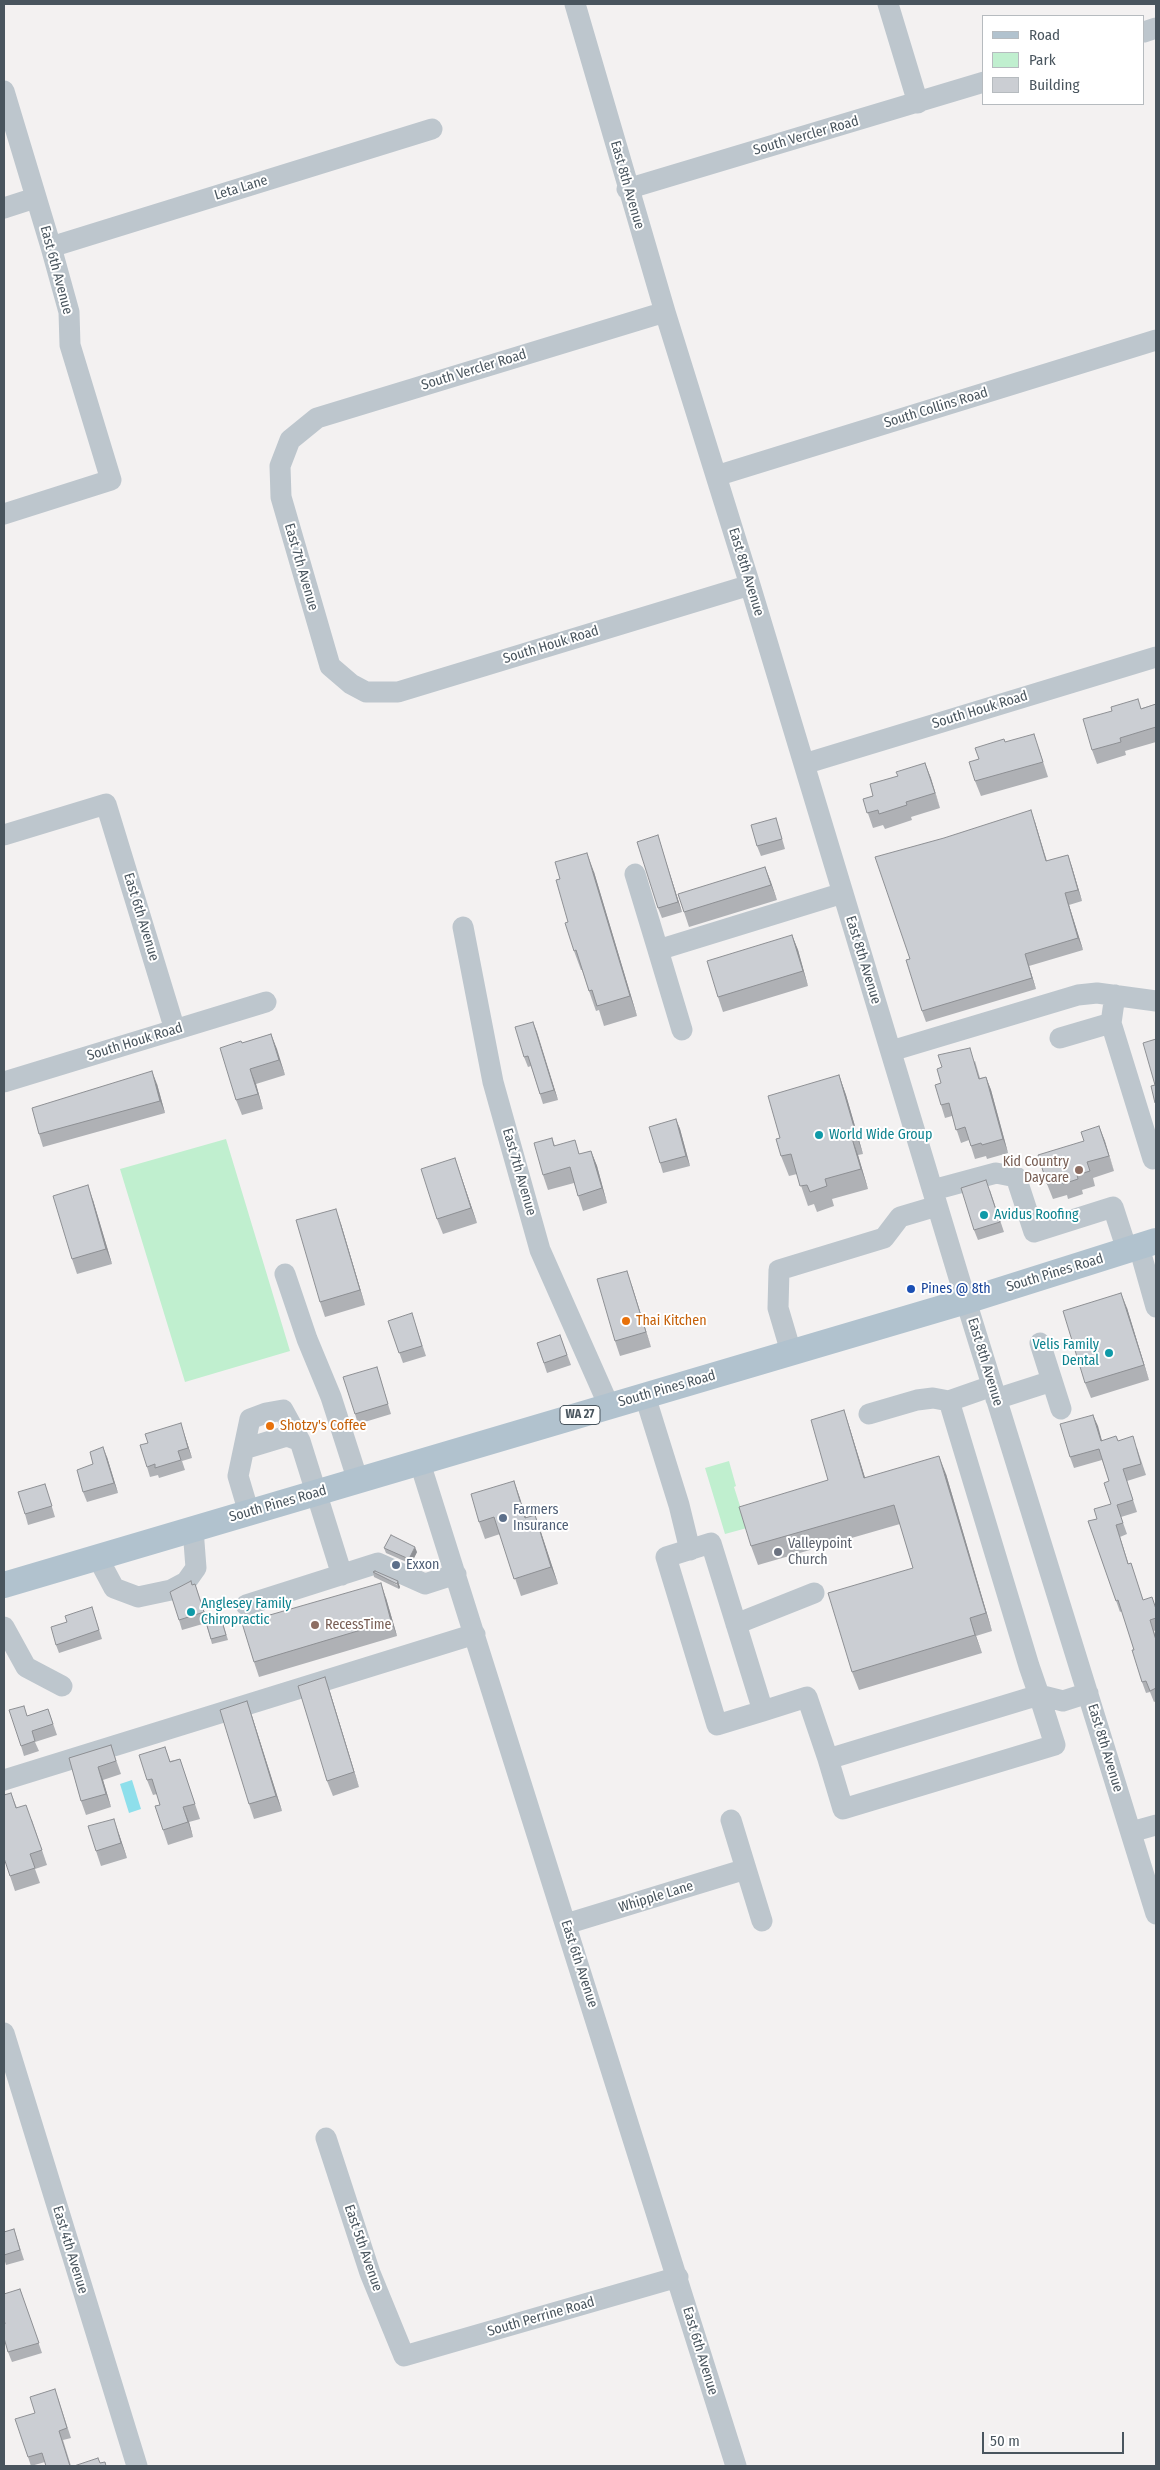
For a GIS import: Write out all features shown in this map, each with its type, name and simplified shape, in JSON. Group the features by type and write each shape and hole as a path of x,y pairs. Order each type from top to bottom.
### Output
{"main road":[{"name":"South Pines Road","path":"4,1585 966,1301 1141,1246"}],"street":[{"name":"East 8th Avenue","path":"575,4 627,189 750,584 966,1301 1156,1914"},
{"path":"888,4 918,103"},
{"name":"South Vercler Road","path":"627,189 982,83"},
{"name":"East 6th Avenue","path":"4,91 69,312 70,344 111,480 4,514"},
{"name":"Leta Lane","path":"51,247 432,128"},
{"path":"4,208 35,198"},
{"name":"South Vercler Road","path":"290,440 317,418 665,312"},
{"name":"South Collins Road","path":"716,476 1156,340"},
{"name":"East 7th Avenue","path":"290,440 280,466 281,496 330,666 352,684"},
{"name":"South Houk Road","path":"352,684 366,692 398,692 750,584"},
{"name":"South Houk Road","path":"804,764 1156,657"},
{"name":"East 6th Avenue","path":"4,835 106,804 175,1030"},
{"path":"635,874 682,1030"},
{"path":"658,950 843,893"},
{"name":"East 7th Avenue","path":"463,927 493,1082 540,1250 609,1406"},
{"path":"891,1051 1078,995 1115,995 1156,1001"},
{"path":"1115,995 1111,1023 1153,1159"},
{"name":"South Houk Road","path":"4,1082 266,1002"},
{"path":"1060,1038 1111,1023"},
{"path":"791,1352 778,1308 779,1270 884,1238 900,1217 935,1198 996,1173 1016,1177 1034,1232 1113,1207 1141,1246 1156,1307"},
{"path":"285,1274 307,1340 331,1397 358,1481"},
{"path":"1040,1343 1061,1409"},
{"path":"869,1414 917,1400 933,1398 950,1401 1052,1382"},
{"path":"645,1396 679,1505 690,1550"},
{"path":"763,1711 711,1543 666,1557 717,1725 763,1711 807,1697 843,1809 1055,1745 950,1401"},
{"path":"248,1513 238,1476 250,1419 266,1412 283,1410 300,1441 342,1575"},
{"path":"244,1450 287,1436 300,1441"},
{"name":"East 6th Avenue","path":"420,1463 736,2466"},
{"path":"98,1558 114,1588 138,1597 171,1590 186,1582 196,1568 193,1529"},
{"path":"246,1605 378,1563 425,1584 456,1574"},
{"path":"736,1624 814,1592"},
{"path":"4,1627 26,1667 62,1686"},
{"path":"4,1780 475,1634"},
{"path":"828,1759 1039,1695 1063,1701 1088,1693"},
{"path":"731,1820 762,1921"},
{"path":"1131,1832 1156,1824"},
{"name":"Whipple Lane","path":"566,1924 746,1869"},
{"name":"East 4th Avenue","path":"4,2034 137,2466"},
{"name":"East 5th Avenue","path":"326,2138 370,2273 404,2356"},
{"name":"South Perrine Road","path":"404,2356 678,2277"}],"green space":[{"path":"226,1139 290,1351 185,1382 120,1169"},
{"path":"729,1461 736,1486 734,1487 747,1528 725,1534 705,1468"}],"water":[{"path":"132,1780 141,1809 129,1813 120,1784"}],"building":[{"path":"1138,699 1141,709 1156,704 1156,727 1120,738 1121,742 1092,750 1083,719 1112,711 1111,707"},
{"path":"1034,734 1043,762 975,781 969,762 979,759 975,748 1004,739 1005,742"},
{"path":"925,763 935,793 906,802 907,805 879,814 878,810 867,813 863,799 873,796 870,784 898,776 896,772"},
{"path":"1031,810 1046,861 1068,855 1078,890 1065,893 1078,938 1025,954 1032,978 922,1011 906,960 910,959 875,857 944,838"},
{"path":"776,818 782,839 757,846 751,825"},
{"path":"658,835 678,902 658,908 637,842"},
{"path":"587,853 630,996 597,1006 592,990 589,991 576,950 574,951 565,923 568,922 556,880 560,879 555,862"},
{"path":"765,867 771,885 684,912 678,894"},
{"path":"792,935 803,971 718,997 707,961"},
{"path":"533,1022 554,1090 540,1094 528,1056 524,1057 515,1027"},
{"path":"271,1034 279,1060 250,1069 258,1094 236,1100 220,1048"},
{"path":"1156,1039 1155,1103 1151,1086 1155,1085 1143,1043"},
{"path":"970,1048 979,1079 986,1077 1003,1139 971,1146 965,1127 956,1130 949,1103 941,1105 935,1085 941,1083 937,1069 942,1067 938,1055"},
{"path":"152,1071 160,1101 39,1134 32,1108"},
{"name":"World Wide Group","path":"839,1075 856,1134 851,1135 861,1169 825,1179 827,1186 810,1192 807,1185 800,1186 791,1154 781,1156 776,1139 780,1138 768,1096"},
{"path":"676,1119 686,1156 660,1163 649,1127"},
{"path":"1099,1126 1109,1156 1087,1162 1090,1171 1077,1175 1078,1179 1063,1184 1062,1180 1047,1184 1038,1155 1084,1141 1081,1132"},
{"path":"552,1138 554,1146 575,1140 579,1154 591,1151 602,1188 578,1196 570,1167 543,1175 534,1143"},
{"path":"455,1158 471,1208 437,1219 421,1169"},
{"name":"Avidus Roofing","path":"986,1180 1000,1222 974,1230 961,1188"},
{"path":"88,1185 106,1249 72,1259 53,1196"},
{"path":"336,1209 360,1290 320,1302 296,1220"},
{"name":"Thai Kitchen","path":"627,1271 646,1332 615,1341 597,1279"},
{"name":"Velis Family Dental","path":"1121,1293 1144,1365 1085,1383 1063,1311"},
{"path":"412,1313 422,1346 399,1353 388,1321"},
{"path":"560,1335 567,1355 544,1363 537,1343"},
{"path":"377,1367 388,1404 355,1414 343,1377"},
{"name":"Valleypoint Church","path":"844,1410 864,1478 939,1456 986,1613 970,1618 975,1635 852,1672 828,1593 913,1568 894,1505 751,1546 739,1507 828,1480 811,1420"},
{"path":"1093,1415 1101,1441 1116,1436 1118,1441 1133,1436 1141,1464 1123,1469 1133,1500 1117,1505 1123,1523 1116,1525 1128,1564 1131,1563 1143,1600 1152,1597 1156,1609 1156,1618 1150,1620 1156,1640 1156,1688 1150,1691 1146,1681 1142,1682 1118,1600 1116,1601 1088,1521 1097,1519 1094,1509 1111,1504 1104,1483 1109,1481 1099,1449 1070,1457 1060,1424"},
{"path":"181,1423 188,1448 178,1451 181,1460 155,1468 155,1464 147,1467 140,1445 148,1443 145,1434"},
{"path":"103,1447 114,1483 83,1492 77,1470 93,1464 90,1452"},
{"path":"514,1481 525,1518 535,1515 551,1567 514,1579 494,1517 479,1522 471,1494"},
{"path":"45,1484 52,1506 25,1514 18,1492"},
{"path":"391,1535 415,1547 409,1559 384,1548"},
{"path":"375,1571 398,1581 397,1584 373,1572"},
{"name":"Anglesey Family Chiropractic","path":"191,1581 192,1585 195,1584 204,1612 179,1620 170,1592"},
{"path":"381,1583 391,1621 254,1662 242,1623"},
{"path":"92,1607 99,1630 56,1645 51,1627 67,1622 65,1616"},
{"path":"220,1615 226,1635 211,1639 205,1619"},
{"path":"325,1677 354,1772 327,1781 298,1686"},
{"path":"247,1701 276,1796 249,1804 220,1710"},
{"path":"24,1706 27,1716 48,1709 53,1724 32,1731 35,1741 21,1746 9,1710"},
{"path":"111,1745 116,1761 98,1767 106,1794 81,1801 69,1758"},
{"path":"165,1747 170,1762 180,1759 195,1804 183,1807 188,1822 163,1830 155,1806 160,1805 152,1779 147,1780 139,1755"},
{"path":"11,1793 16,1808 26,1805 42,1850 30,1854 35,1868 10,1876 4,1858 4,1795"},
{"path":"114,1819 121,1843 96,1851 88,1826"},
{"path":"14,2229 20,2250 4,2255 4,2232"},
{"path":"20,2289 39,2343 8,2352 4,2338 4,2294"},
{"path":"55,2389 67,2428 59,2431 70,2466 46,2466 42,2453 28,2457 15,2419 35,2413 30,2397"},
{"path":"98,2458 100,2463 105,2462 106,2466 74,2466"}],"place":[{"name":"World Wide Group","path":"819,1135"},
{"name":"Kid Country Daycare","path":"1079,1170"},
{"name":"Avidus Roofing","path":"984,1215"},
{"name":"Pines @ 8th","path":"911,1289"},
{"name":"Thai Kitchen","path":"626,1321"},
{"name":"Velis Family Dental","path":"1109,1353"},
{"name":"Shotzy's Coffee","path":"270,1426"},
{"name":"Farmers Insurance","path":"503,1518"},
{"name":"Valleypoint Church","path":"778,1552"},
{"name":"Exxon","path":"396,1565"},
{"name":"Anglesey Family Chiropractic","path":"191,1612"},
{"name":"RecessTime","path":"315,1625"}]}
